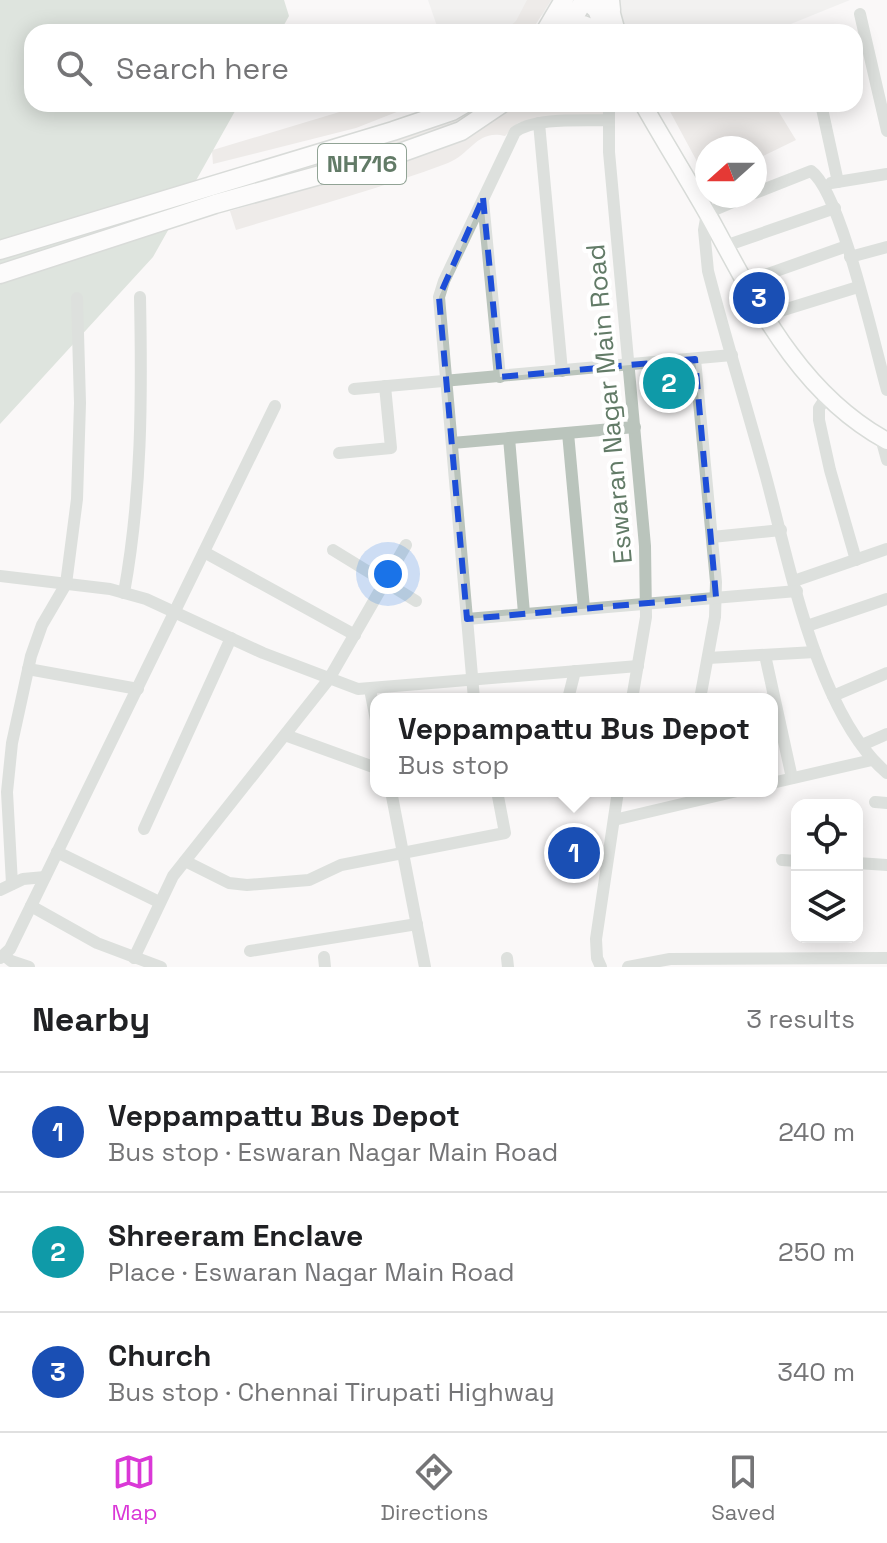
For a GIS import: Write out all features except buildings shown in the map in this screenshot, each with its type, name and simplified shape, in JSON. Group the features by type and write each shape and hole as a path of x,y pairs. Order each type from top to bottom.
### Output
{"highway":[{"path":"550,24 564,0"},
{"path":"570,24 584,0"},
{"name":"NH716","path":"0,250 449,112"},
{"name":"NH716","path":"0,274 215,204 400,153 461,131 489,112"}],"main road":[{"path":"584,0 596,10 600,24"},
{"path":"608,3 615,24"},
{"path":"648,112 764,316 794,362 827,396 884,440"}],"street":[{"path":"860,14 862,24"},
{"path":"863,27 887,131"},
{"name":"Eswaran Nagar Main Road","path":"608,112 635,427 646,602 633,693"},
{"path":"823,112 838,182"},
{"path":"473,693 439,297 515,132 523,126 539,123 607,120"},
{"path":"539,123 562,371"},
{"path":"767,188 811,171 824,184 835,208 858,287 882,353 887,390"},
{"path":"824,184 887,174"},
{"path":"483,198 500,377"},
{"path":"719,208 707,213 704,230 708,271 807,626 833,696 872,760 887,773"},
{"path":"725,246 835,208"},
{"path":"745,282 848,252 887,247"},
{"path":"764,316 858,287"},
{"path":"124,593 139,480 142,391 140,297"},
{"path":"45,877 31,877 6,887 7,774 28,669 42,625 66,584 77,499 79,448 77,298"},
{"path":"354,389 732,355"},
{"path":"695,359 716,597 701,693"},
{"path":"339,453 391,448 385,386"},
{"path":"827,396 819,408 819,420 856,560"},
{"path":"28,967 2,957 10,949 275,406"},
{"path":"452,443 635,427"},
{"path":"568,433 584,608"},
{"path":"509,438 524,613"},
{"path":"884,440 887,460"},
{"path":"712,537 781,530"},
{"path":"134,958 173,876 329,679 406,545"},
{"path":"467,619 716,597 796,586 887,549"},
{"path":"333,550 416,601"},
{"path":"204,552 355,635"},
{"path":"0,576 124,593 358,689 638,666"},
{"path":"807,626 887,599"},
{"path":"144,829 231,638"},
{"path":"708,658 815,652"},
{"path":"765,655 773,693"},
{"path":"28,669 138,689"},
{"path":"570,693 575,671"},
{"path":"833,696 887,673"},
{"path":"370,689 371,693"},
{"path":"778,714 792,778"},
{"path":"862,745 887,734"},
{"path":"285,735 370,766"},
{"path":"778,782 872,760"},
{"path":"392,797 425,967"},
{"path":"185,861 217,879 247,885 314,879 333,868 403,851 505,833 498,797"},
{"path":"601,967 596,939 617,797"},
{"path":"614,820 682,797"},
{"path":"57,852 159,902"},
{"path":"782,860 791,861"},
{"path":"863,863 887,865"},
{"path":"31,906 69,929 161,967"},
{"path":"250,951 417,924"},
{"path":"631,967 670,959 841,962 887,958"}],"highlighted area":[{"path":"483,198 500,377 695,359 716,597 467,619 439,297"}],"shaded area":[{"path":"0,0 284,0 289,16 284,24 24,24 24,112 235,112 153,257 0,424"},
{"path":"428,0 850,0 791,24 580,24 572,3 521,24 436,24"},
{"path":"527,0 551,0 536,24 512,24"},
{"path":"339,112 397,112 356,128 213,164 212,151 183,159"},
{"path":"465,112 474,112 455,124 394,148 212,198 210,192 453,119"},
{"path":"505,112 604,112 603,115 518,123 505,136 481,139 448,163 236,230 230,211 449,145"},
{"path":"670,112 779,112 796,140 767,154 767,136 695,136 695,158"}],"place":[{"name":"Church","path":"759,298"},
{"name":"Shreeram Enclave","path":"669,383"},
{"name":"Veppampattu Bus Depot","path":"574,853"}]}
